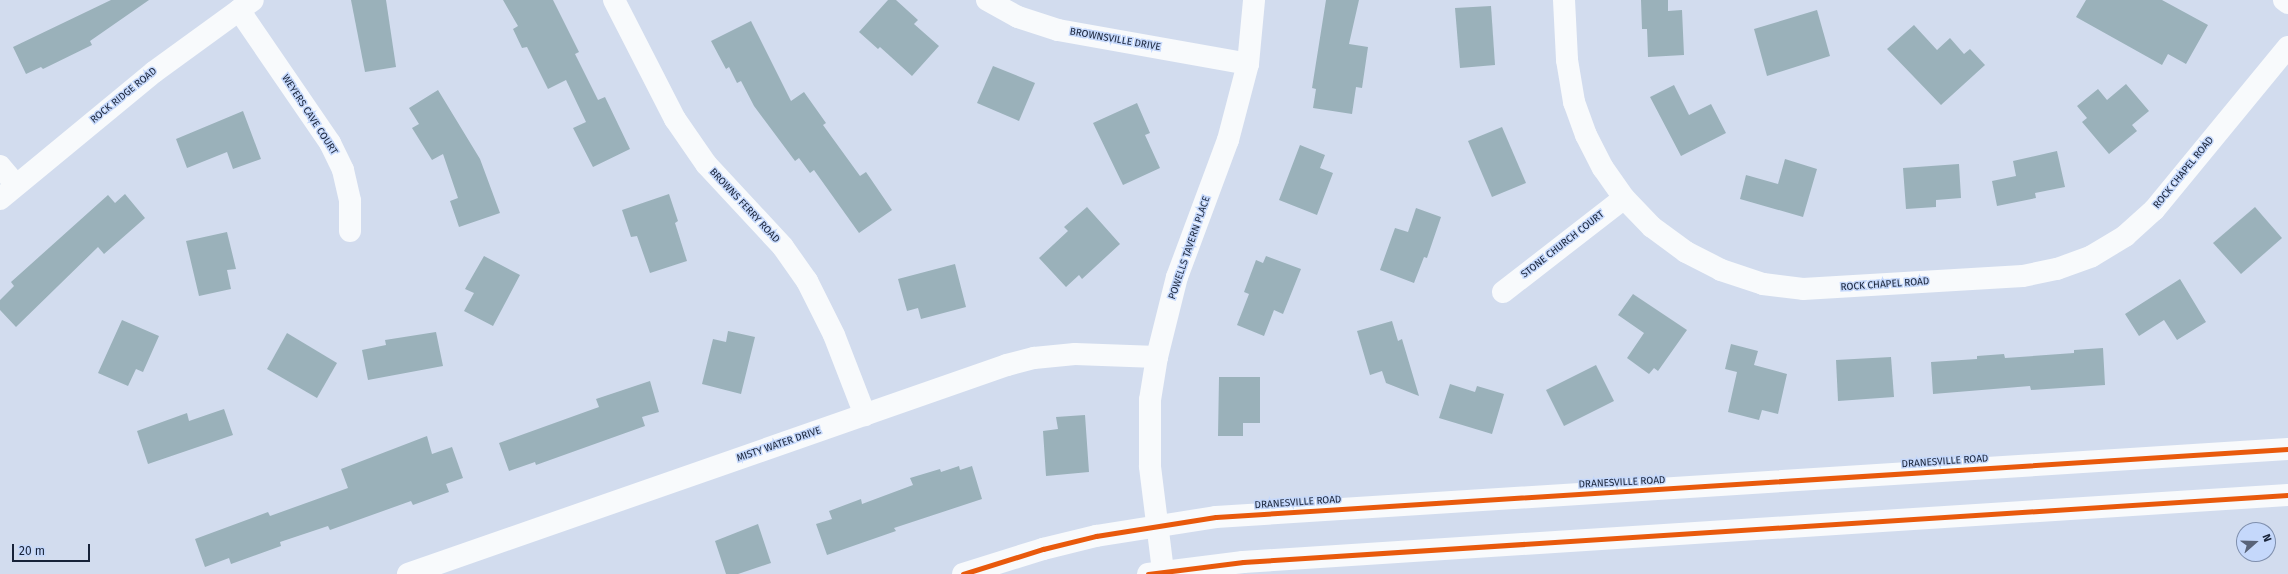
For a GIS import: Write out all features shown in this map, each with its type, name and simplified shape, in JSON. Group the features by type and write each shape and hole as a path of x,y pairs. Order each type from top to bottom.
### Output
{"street":[{"name":"BROWNS FERRY ROAD","path":"614,0 675,119 706,164 783,247 807,281 834,335 865,415"},
{"name":"BROWNSVILLE DRIVE","path":"987,0 1018,17 1058,30 1248,64"},
{"name":"POWELLS TAVERN PLACE","path":"1156,572 1157,524 1150,451 1150,400 1157,357 1177,277 1228,140 1248,64 1254,0"},
{"name":"ROCK CHAPEL ROAD","path":"1564,0 1567,60 1574,102 1586,135 1602,168 1624,198 1652,227 1686,252 1721,270 1763,284 1803,289 1846,288 2023,276 2057,269 2092,256 2125,236 2154,210 2288,46"},
{"path":"2284,0 2288,3"},
{"name":"ROCK RIDGE ROAD","path":"0,199 154,72 246,5"},
{"name":"WEYERS CAVE COURT","path":"246,5 330,143 343,170 350,201 350,231"},
{"path":"0,166 16,185"},
{"name":"STONE CHURCH COURT","path":"1503,292 1624,198"},
{"name":"MISTY WATER DRIVE","path":"408,574 1007,365 1034,358 1075,354 1157,357"},
{"name":"DRANESVILLE ROAD","path":"963,574 1043,549 1157,524 1216,517 2288,450"},
{"path":"1156,572 1243,562 2288,495"}],"building":[{"path":"111,0 149,0 90,41 92,45 43,69 41,67 26,74 13,47"},
{"path":"351,0 386,0 396,67 365,72"},
{"path":"503,0 553,0 579,52 575,54 598,100 605,97 630,149 593,167 573,128 586,122 566,80 548,89 527,47 522,48 513,29 518,26"},
{"path":"888,0 896,0 918,20 914,24 939,46 912,76 880,47 878,49 859,32"},
{"path":"1326,0 1359,0 1349,44 1368,47 1362,88 1356,87 1352,114 1313,108 1316,89 1312,88"},
{"path":"1641,0 1668,0 1668,11 1682,10 1684,55 1648,57 1647,29 1642,29"},
{"path":"2086,0 2162,0 2208,25 2186,64 2168,54 2162,65 2076,17"},
{"path":"1491,6 1495,65 1460,68 1455,8"},
{"path":"1817,10 1830,56 1767,76 1754,29"},
{"path":"751,21 791,101 804,92 826,123 823,125 860,176 866,172 892,210 859,233 814,170 810,173 799,158 795,161 754,106 741,81 737,83 729,67 726,69 711,41"},
{"path":"1914,25 1937,50 1950,38 1964,54 1970,49 1985,65 1941,105 1887,49"},
{"path":"993,66 1035,83 1019,121 977,103"},
{"path":"2126,84 2149,111 2132,125 2137,131 2109,154 2082,122 2087,118 2077,106 2098,89 2107,100"},
{"path":"1674,85 1689,115 1711,104 1726,133 1681,156 1650,97"},
{"path":"438,90 480,159 500,213 459,227 450,201 458,198 443,154 432,160 412,128 419,124 409,108"},
{"path":"1137,103 1150,133 1145,135 1160,168 1123,185 1093,123"},
{"path":"243,111 261,159 233,169 227,152 187,168 176,139"},
{"path":"1502,127 1526,183 1492,197 1468,141"},
{"path":"1300,145 1325,155 1320,168 1333,173 1317,215 1279,200"},
{"path":"2057,151 2065,187 2035,193 2036,198 1997,206 1992,181 2016,176 2013,161"},
{"path":"1785,159 1817,169 1803,217 1740,199 1746,175 1778,184"},
{"path":"1959,164 1961,198 1936,200 1936,207 1906,209 1903,168"},
{"path":"125,194 145,218 104,254 98,247 16,327 0,310 0,300 14,286 11,282 108,195 115,203"},
{"path":"669,194 678,221 675,223 687,261 650,273 637,236 631,237 622,210"},
{"path":"1087,207 1120,244 1082,279 1079,275 1066,287 1039,258 1068,231 1064,227"},
{"path":"2255,207 2282,238 2241,274 2213,243"},
{"path":"1416,208 1441,217 1427,258 1424,257 1414,283 1380,270 1395,228 1408,232"},
{"path":"227,232 236,269 227,270 231,289 199,296 186,241"},
{"path":"484,256 520,275 493,326 464,311 474,293 465,289"},
{"path":"1266,256 1301,269 1283,314 1274,310 1264,336 1237,325 1249,294 1244,292 1256,260 1263,263"},
{"path":"955,264 966,307 921,319 918,308 907,311 898,279"},
{"path":"2180,279 2206,322 2177,340 2164,320 2139,336 2125,314"},
{"path":"1633,294 1687,330 1658,371 1654,368 1649,374 1627,358 1644,333 1618,315"},
{"path":"122,320 159,336 143,372 136,369 128,386 98,373"},
{"path":"1392,321 1398,341 1402,339 1419,396 1386,383 1382,371 1370,375 1357,331"},
{"path":"728,331 755,337 741,394 702,384 713,339 726,342"},
{"path":"436,332 443,366 368,380 362,350 386,345 385,340"},
{"path":"287,333 337,363 317,398 267,369"},
{"path":"1731,344 1758,351 1754,365 1787,374 1778,414 1762,410 1759,420 1728,412 1737,372 1725,369"},
{"path":"2103,348 2105,385 2031,390 2030,386 1933,394 1931,362 1977,359 1977,356 2004,354 2005,358 2074,353 2074,350"},
{"path":"1891,357 1894,397 1838,401 1836,360"},
{"path":"1596,365 1614,401 1564,426 1546,390"},
{"path":"1219,377 1260,377 1260,423 1243,423 1243,436 1218,436"},
{"path":"650,381 659,412 642,417 645,426 536,465 535,462 509,471 499,443 599,407 596,399"},
{"path":"1450,384 1475,392 1477,386 1504,394 1492,434 1439,418"},
{"path":"224,409 233,435 148,464 137,431 187,413 189,421"},
{"path":"1085,415 1089,472 1046,476 1043,431 1058,429 1056,417"},
{"path":"427,436 432,454 452,447 463,478 446,484 449,492 413,505 411,501 330,530 328,526 280,542 281,546 231,564 229,558 205,567 195,539 268,512 270,516 348,488 341,469"},
{"path":"959,466 960,470 972,466 982,499 894,528 896,531 827,555 816,524 832,519 829,511 861,499 862,504 913,485 910,478 940,469 941,472"},
{"path":"758,524 771,563 738,574 726,574 715,541"}],"cycle path":[{"path":"963,574 1043,549 1096,536 1216,517 2288,449"},
{"path":"1148,574 1243,562 2288,495"}]}
